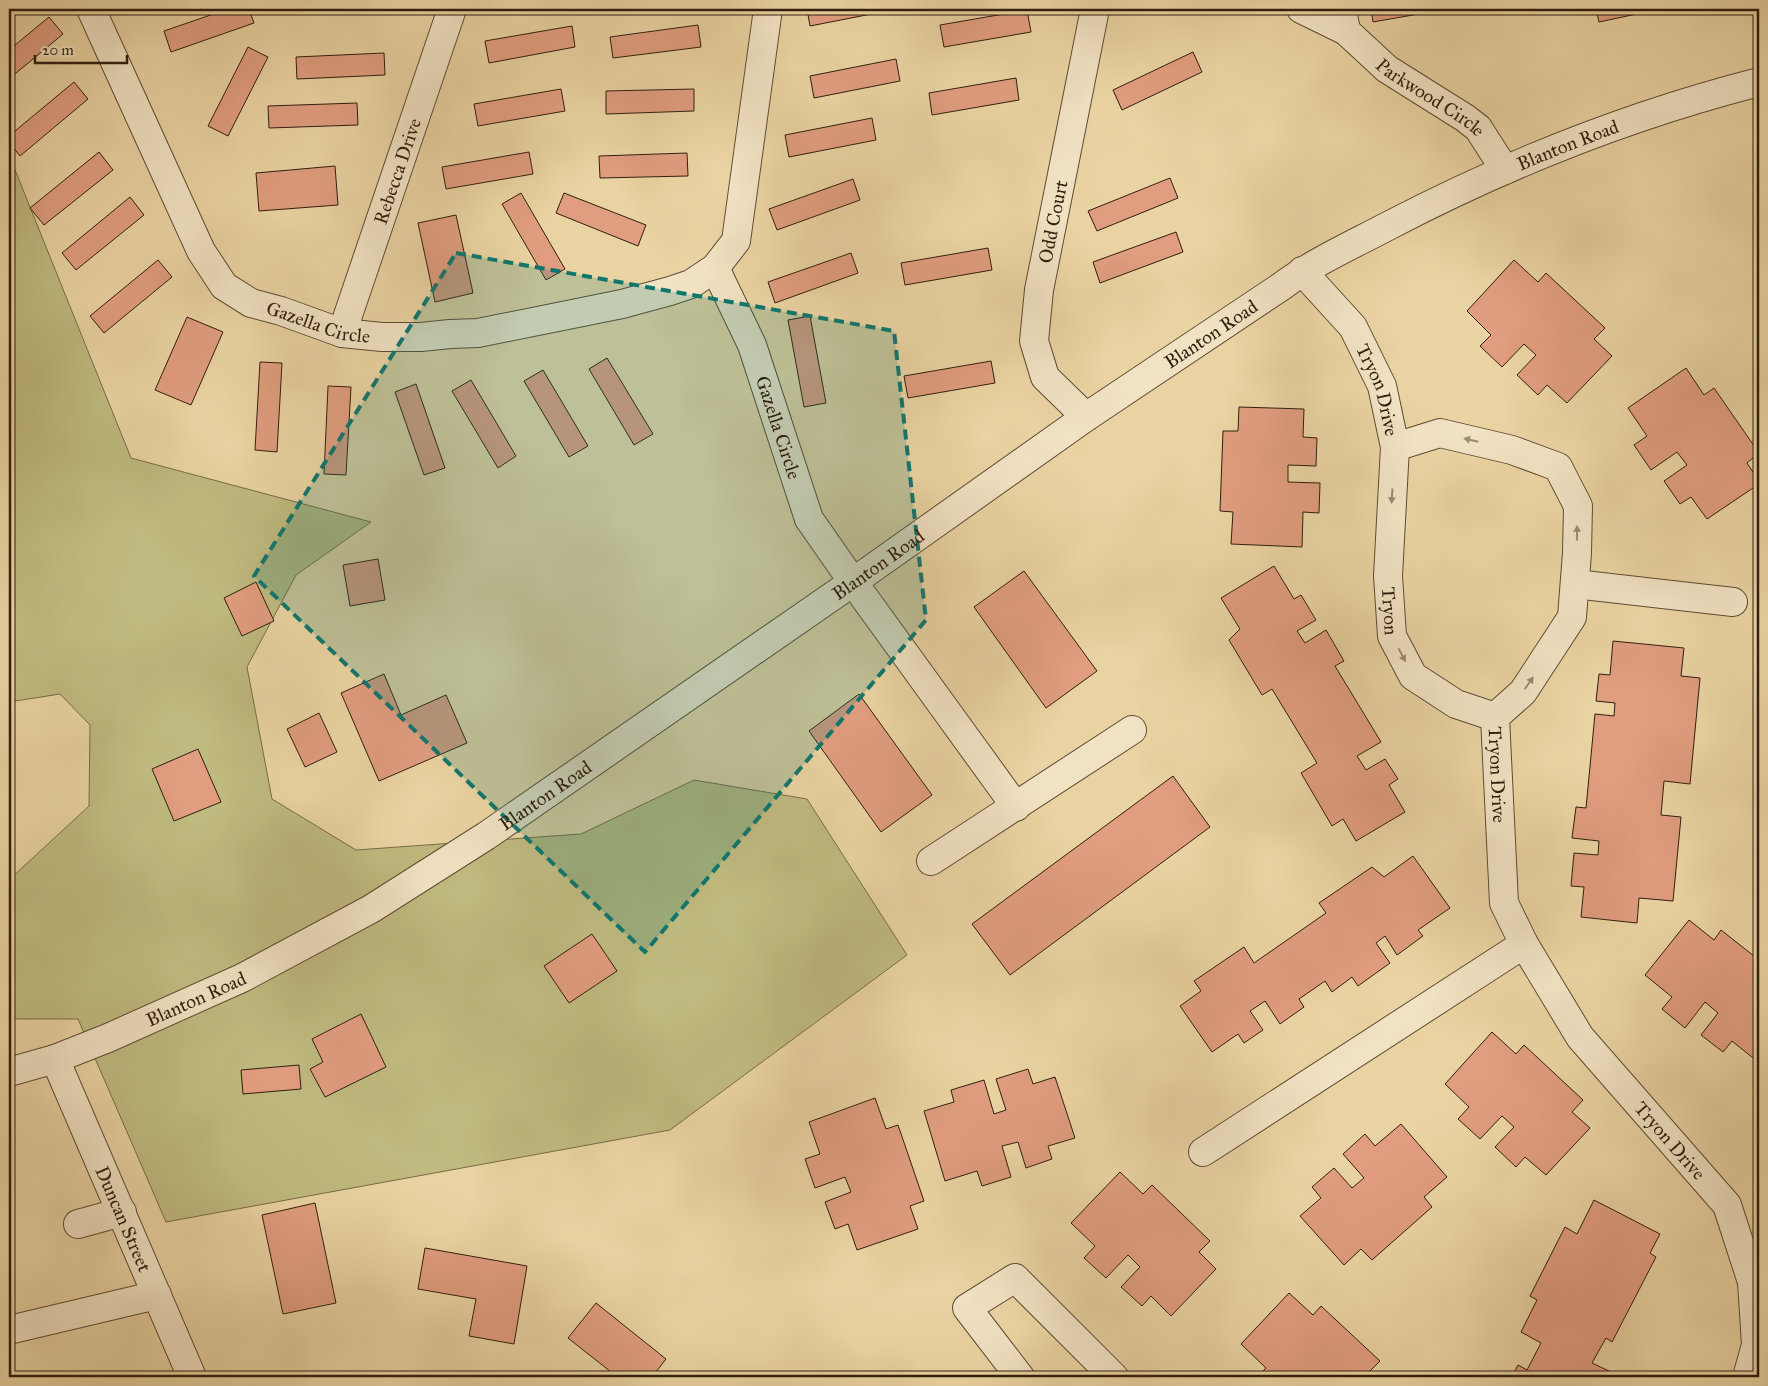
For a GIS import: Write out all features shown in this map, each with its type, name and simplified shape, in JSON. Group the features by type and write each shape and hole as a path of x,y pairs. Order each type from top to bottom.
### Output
{"street":[{"name":"Gazella Circle","path":"91,9 201,251 224,286 251,303 281,311 342,333 421,338 478,333 622,304 691,284 715,268 736,241 768,9"},
{"name":"Rebecca Drive","path":"342,333 452,9"},
{"name":"Odd Court","path":"1086,417 1045,377 1034,341 1039,290 1095,9"},
{"name":"Parkwood Circle","path":"1301,9 1344,20 1387,69 1478,128 1505,170"},
{"name":"Blanton Road","path":"9,1072 55,1059 108,1038 242,978 371,909 486,836 853,582 1086,417 1302,271 1429,204 1505,170 1602,130 1759,82"},
{"name":"Gazella Circle","path":"715,268 752,345 809,519 1016,806"},
{"name":"Tryon Drive","path":"1302,271 1353,327 1382,386 1395,447 1440,433 1512,450 1558,467 1578,506 1572,617 1522,692 1495,718 1504,903 1524,944 1580,1037 1727,1205 1752,1282 1756,1345 1747,1377"},
{"name":"Tryon","path":"1395,447 1388,576 1392,636 1413,676 1456,704 1495,718"},
{"path":"1575,584 1734,602"},
{"path":"932,861 1132,730"},
{"path":"1203,1152 1524,944"},
{"name":"Duncan Street","path":"55,1059 192,1377"},
{"path":"78,1224 122,1212"},
{"path":"1020,1377 967,1308 1015,1278 1114,1377"},
{"path":"9,1330 157,1294"}],"highlighted area":[{"path":"456,253 894,331 926,620 645,952 254,576"}],"shaded area":[{"path":"9,155 131,458 371,522 296,575 247,667 272,799 356,850 581,834 694,780 807,799 907,955 670,1130 166,1222 78,1019 9,1019 9,880 89,806 90,725 60,694 9,702"}],"building":[{"path":"228,9 249,9 254,23 171,52 164,31"},
{"path":"807,9 897,9 810,26"},
{"path":"1371,9 1447,9 1373,22"},
{"path":"1596,9 1660,9 1599,22"},
{"path":"1027,10 1031,32 944,47 940,25"},
{"path":"49,17 63,34 9,79 9,50"},
{"path":"698,25 701,47 613,58 610,37"},
{"path":"572,26 575,47 489,63 485,41"},
{"path":"248,47 268,57 228,136 208,126"},
{"path":"1193,52 1202,72 1122,110 1113,90"},
{"path":"384,53 385,75 297,79 296,57"},
{"path":"896,59 900,81 814,98 810,76"},
{"path":"1016,78 1019,100 932,115 929,93"},
{"path":"74,82 88,99 20,156 9,142 9,136"},
{"path":"561,89 565,111 478,126 474,104"},
{"path":"694,89 694,111 606,114 606,91"},
{"path":"357,103 358,125 269,128 268,106"},
{"path":"872,118 876,140 789,157 785,135"},
{"path":"99,152 113,170 44,225 30,208"},
{"path":"529,152 533,174 446,189 442,167"},
{"path":"687,153 688,176 600,178 599,156"},
{"path":"335,166 338,205 259,211 256,173"},
{"path":"1170,178 1178,198 1097,231 1088,211"},
{"path":"853,179 860,200 777,230 769,209"},
{"path":"521,193 565,269 546,280 502,204"},
{"path":"564,193 646,225 638,246 556,213"},
{"path":"130,197 144,215 76,270 62,253"},
{"path":"456,215 473,293 435,302 418,223"},
{"path":"1176,232 1183,252 1100,283 1093,262"},
{"path":"988,248 992,270 905,285 901,263"},
{"path":"851,253 858,273 775,303 768,282"},
{"path":"158,260 172,277 104,333 90,316"},
{"path":"1514,260 1538,282 1546,273 1605,328 1594,339 1612,356 1567,403 1547,385 1538,395 1517,375 1536,355 1524,344 1502,367 1480,346 1491,335 1467,311"},
{"path":"810,316 826,403 804,407 788,320"},
{"path":"187,317 223,332 191,405 155,390"},
{"path":"607,358 653,434 634,445 589,369"},
{"path":"991,361 995,383 908,398 904,376"},
{"path":"260,362 282,363 277,452 255,450"},
{"path":"1686,368 1704,395 1714,388 1759,453 1747,463 1759,484 1707,519 1691,497 1680,504 1664,481 1687,465 1677,452 1651,470 1634,445 1647,436 1628,408"},
{"path":"543,370 588,446 569,457 524,381"},
{"path":"471,380 516,456 498,468 452,391"},
{"path":"416,384 445,468 424,475 395,392"},
{"path":"328,386 351,387 346,475 324,474"},
{"path":"1239,407 1304,409 1303,437 1317,438 1316,466 1288,465 1288,482 1320,483 1319,513 1303,512 1302,547 1231,544 1233,512 1220,511 1223,431 1238,431"},
{"path":"378,559 385,600 350,606 343,565"},
{"path":"1274,566 1294,599 1301,595 1316,620 1297,631 1305,643 1326,630 1344,661 1335,666 1381,742 1357,756 1366,770 1385,759 1398,779 1389,785 1405,812 1356,841 1343,819 1332,826 1301,773 1317,763 1272,689 1262,695 1229,640 1240,629 1221,598"},
{"path":"1024,571 1097,671 1046,708 974,607"},
{"path":"256,582 274,621 242,636 224,598"},
{"path":"1613,641 1684,648 1681,676 1700,678 1690,784 1664,781 1661,815 1681,817 1673,901 1639,898 1637,923 1581,917 1584,887 1571,886 1574,853 1598,855 1599,841 1572,838 1576,807 1586,808 1595,714 1614,716 1615,703 1596,701 1599,674 1610,675"},
{"path":"384,674 401,715 446,695 467,743 379,781 341,693"},
{"path":"859,694 932,795 881,832 809,731"},
{"path":"319,713 337,752 305,767 287,729"},
{"path":"198,749 221,802 174,821 152,769"},
{"path":"1173,776 1210,827 1010,975 972,924"},
{"path":"1413,856 1450,908 1418,930 1423,936 1397,955 1385,936 1376,943 1390,963 1358,986 1352,977 1332,992 1325,981 1299,999 1304,1007 1280,1024 1265,1001 1250,1011 1263,1030 1244,1043 1238,1034 1212,1052 1180,1006 1201,991 1194,981 1244,947 1254,963 1326,913 1319,903 1372,867 1384,877"},
{"path":"1689,920 1714,940 1721,930 1759,960 1759,1051 1753,1058 1732,1041 1723,1052 1701,1035 1718,1013 1705,1002 1685,1028 1662,1009 1672,997 1645,975"},
{"path":"592,934 617,971 569,1003 544,966"},
{"path":"361,1014 386,1067 325,1097 310,1069 323,1062 312,1039"},
{"path":"1492,1032 1516,1054 1524,1045 1583,1100 1572,1112 1590,1128 1546,1175 1525,1157 1516,1167 1495,1147 1514,1127 1502,1116 1480,1139 1458,1119 1469,1107 1445,1084"},
{"path":"299,1065 301,1089 243,1094 241,1070"},
{"path":"1028,1069 1033,1084 1055,1077 1075,1138 1048,1146 1052,1159 1026,1168 1018,1142 1002,1146 1011,1177 982,1186 977,1171 945,1181 924,1111 954,1102 951,1090 984,1080 994,1114 1006,1110 996,1079"},
{"path":"875,1098 886,1129 898,1125 924,1201 910,1206 918,1229 857,1250 848,1224 835,1229 825,1202 851,1192 845,1177 815,1188 805,1159 820,1154 809,1122"},
{"path":"1401,1124 1447,1177 1424,1197 1432,1207 1372,1260 1361,1249 1344,1265 1300,1216 1321,1198 1312,1187 1334,1168 1352,1188 1364,1178 1343,1154 1365,1134 1375,1146"},
{"path":"1120,1172 1143,1194 1152,1185 1210,1241 1199,1252 1216,1269 1171,1316 1151,1296 1142,1306 1121,1287 1140,1267 1128,1255 1106,1278 1084,1258 1095,1246 1071,1223"},
{"path":"1594,1200 1660,1234 1650,1253 1656,1257 1612,1342 1606,1338 1592,1363 1611,1372 1608,1377 1512,1377 1518,1365 1527,1370 1541,1343 1521,1332 1537,1300 1530,1296 1565,1227 1577,1234"},
{"path":"315,1203 336,1303 283,1314 262,1215"},
{"path":"425,1248 527,1266 514,1344 469,1336 476,1299 418,1289"},
{"path":"1289,1293 1313,1315 1321,1306 1380,1361 1369,1372 1375,1377 1257,1377 1266,1368 1241,1344"},
{"path":"596,1303 666,1359 652,1377 607,1377 611,1372 568,1338"}]}
